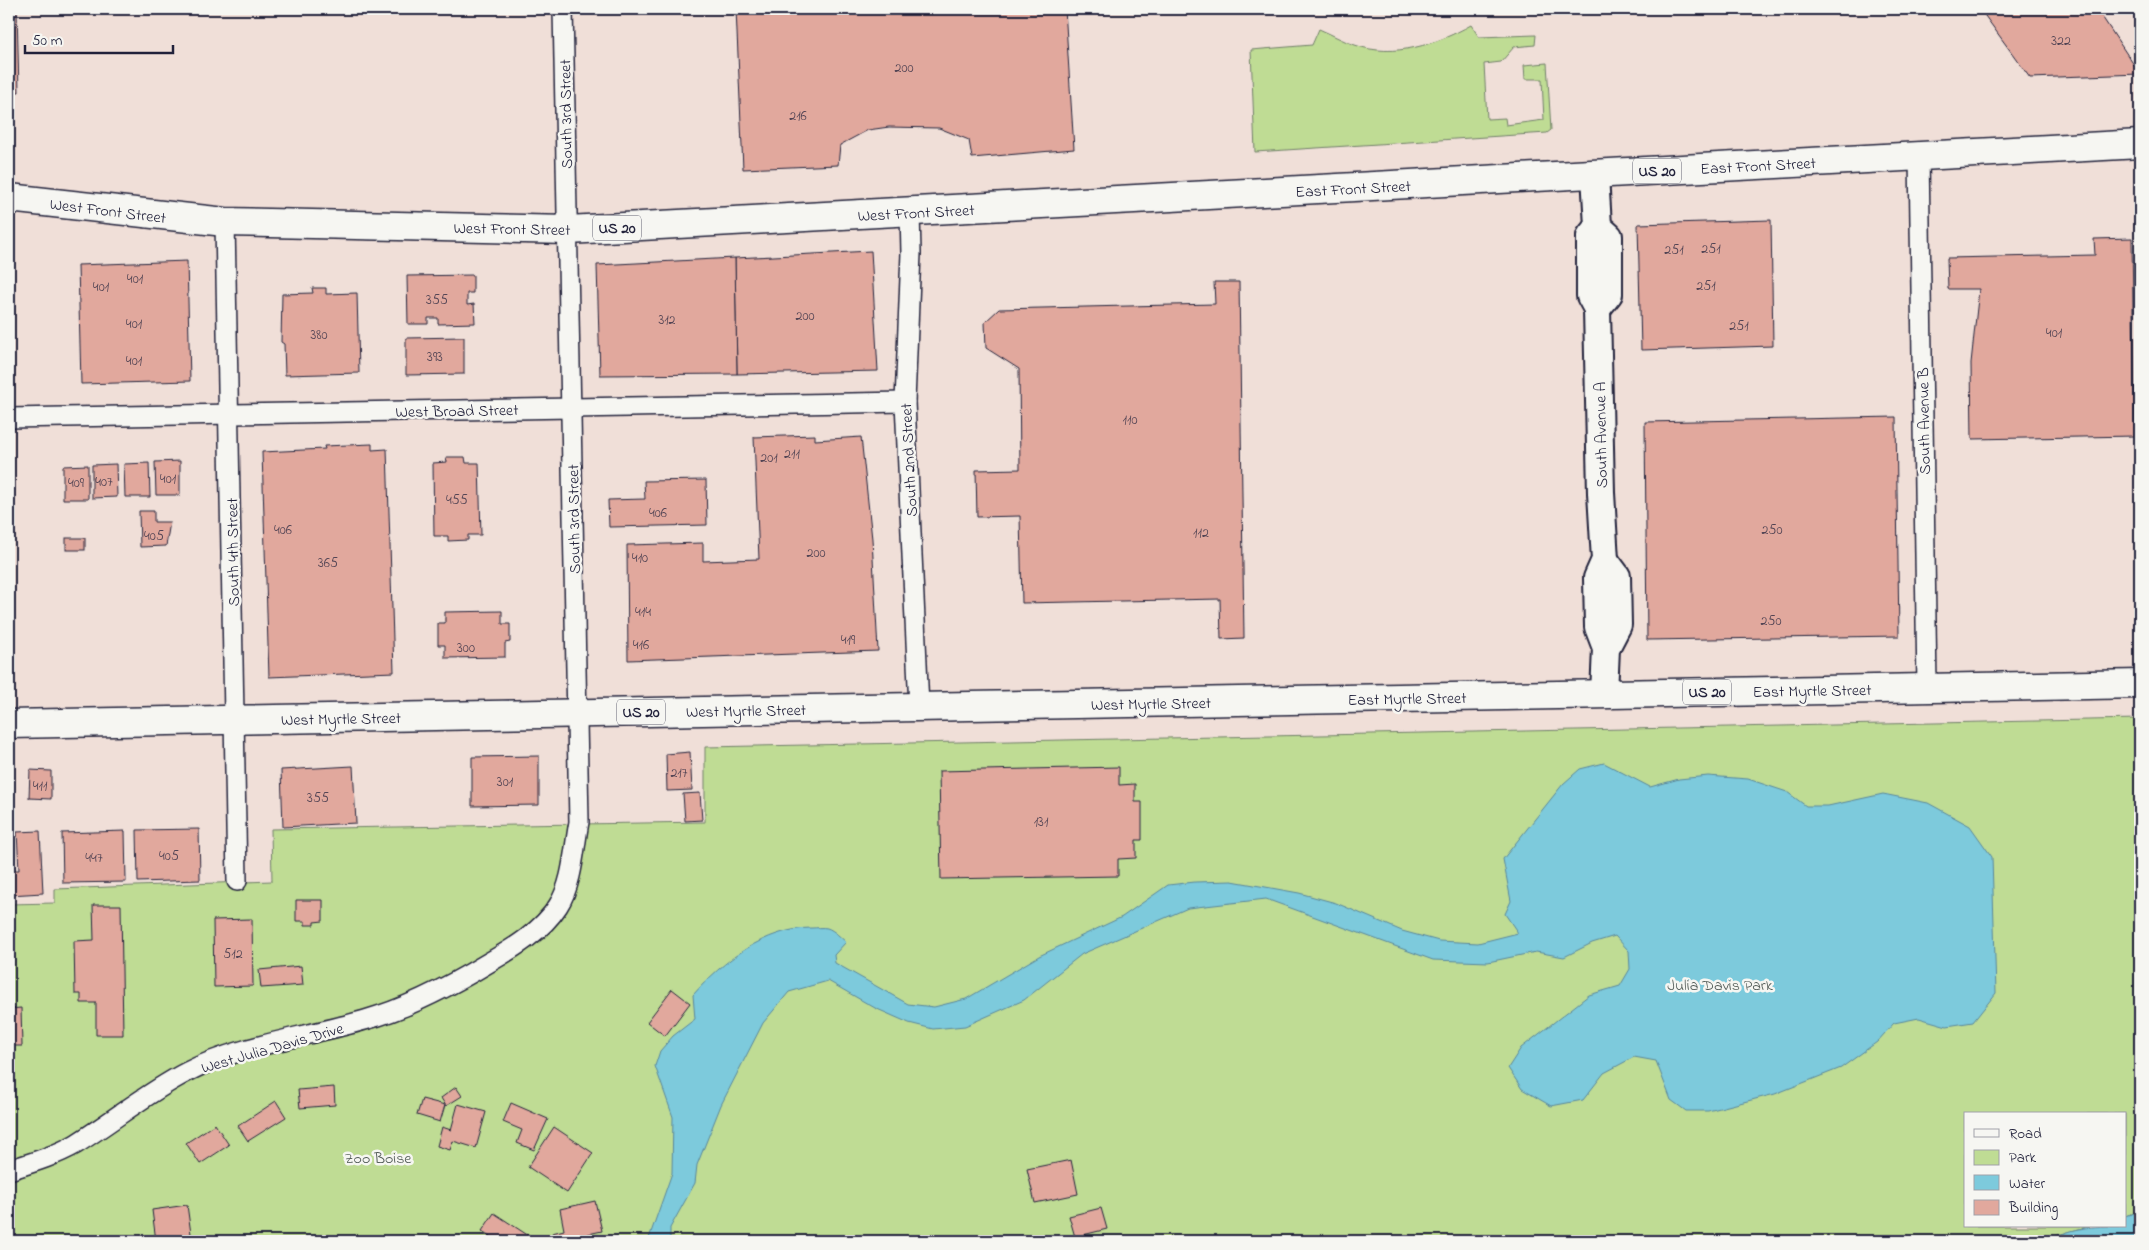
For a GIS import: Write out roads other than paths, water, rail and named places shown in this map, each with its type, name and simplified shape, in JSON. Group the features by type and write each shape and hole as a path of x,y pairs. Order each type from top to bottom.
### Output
{"main road":[{"path":"2088,147 2140,129"},
{"name":"East Front Street","path":"1225,195 2140,144"},
{"name":"West Front Street","path":"9,198 225,222 568,230 1225,195"},
{"name":"East Myrtle Street","path":"1273,700 2140,684"},
{"name":"West Myrtle Street","path":"9,724 1273,700"}],"street":[{"name":"South 3rd Street","path":"462,978 536,931 559,905 569,879 579,822 563,9"},
{"name":"South Avenue B","path":"1919,156 1927,687"},
{"name":"South Avenue A","path":"1595,175 1598,226 1590,236 1590,296 1598,309 1601,493 1605,560 1597,578 1598,627 1606,648 1604,694"},
{"name":"South 2nd Street","path":"910,212 911,252 905,402 919,707"},
{"name":"South 4th Street","path":"225,222 235,720 236,881"},
{"name":"West Broad Street","path":"9,418 905,402"},
{"name":"West Julia Davis Drive","path":"9,1170 42,1160 74,1145 188,1072 241,1052 367,1020 404,1006 462,978"}],"water":[{"path":"1604,763 1650,787 1679,779 1708,776 1748,779 1787,792 1806,806 1828,806 1883,794 1928,803 1970,826 1992,857 1996,993 1973,1022 1947,1026 1919,1018 1894,1023 1877,1042 1841,1068 1775,1094 1708,1111 1686,1111 1671,1100 1656,1061 1634,1057 1604,1073 1583,1100 1551,1106 1522,1089 1508,1068 1521,1048 1589,995 1620,986 1630,969 1629,951 1615,936 1592,943 1564,957 1536,952 1488,962 1433,960 1266,899 1188,908 1082,954 1024,1000 965,1026 933,1029 909,1023 875,1008 828,981 789,992 763,1023 721,1105 697,1165 695,1183 670,1228 670,1241 648,1241 672,1173 673,1117 655,1066 660,1051 673,1036 695,1019 693,995 731,959 762,940 795,929 830,929 846,942 834,955 835,963 908,1004 934,1007 966,999 1039,956 1122,917 1168,885 1232,881 1299,893 1336,903 1402,931 1439,941 1478,943 1518,933 1505,914 1511,901 1503,859 1563,784 1580,769"},
{"path":"2140,1211 2140,1241 2049,1241 2067,1232 2076,1230 2126,1228 2126,1216"}],"park label":[{"name":"Julia Davis Park","path":"1720,984"},
{"name":"Zoo Boise","path":"378,1157"}]}
